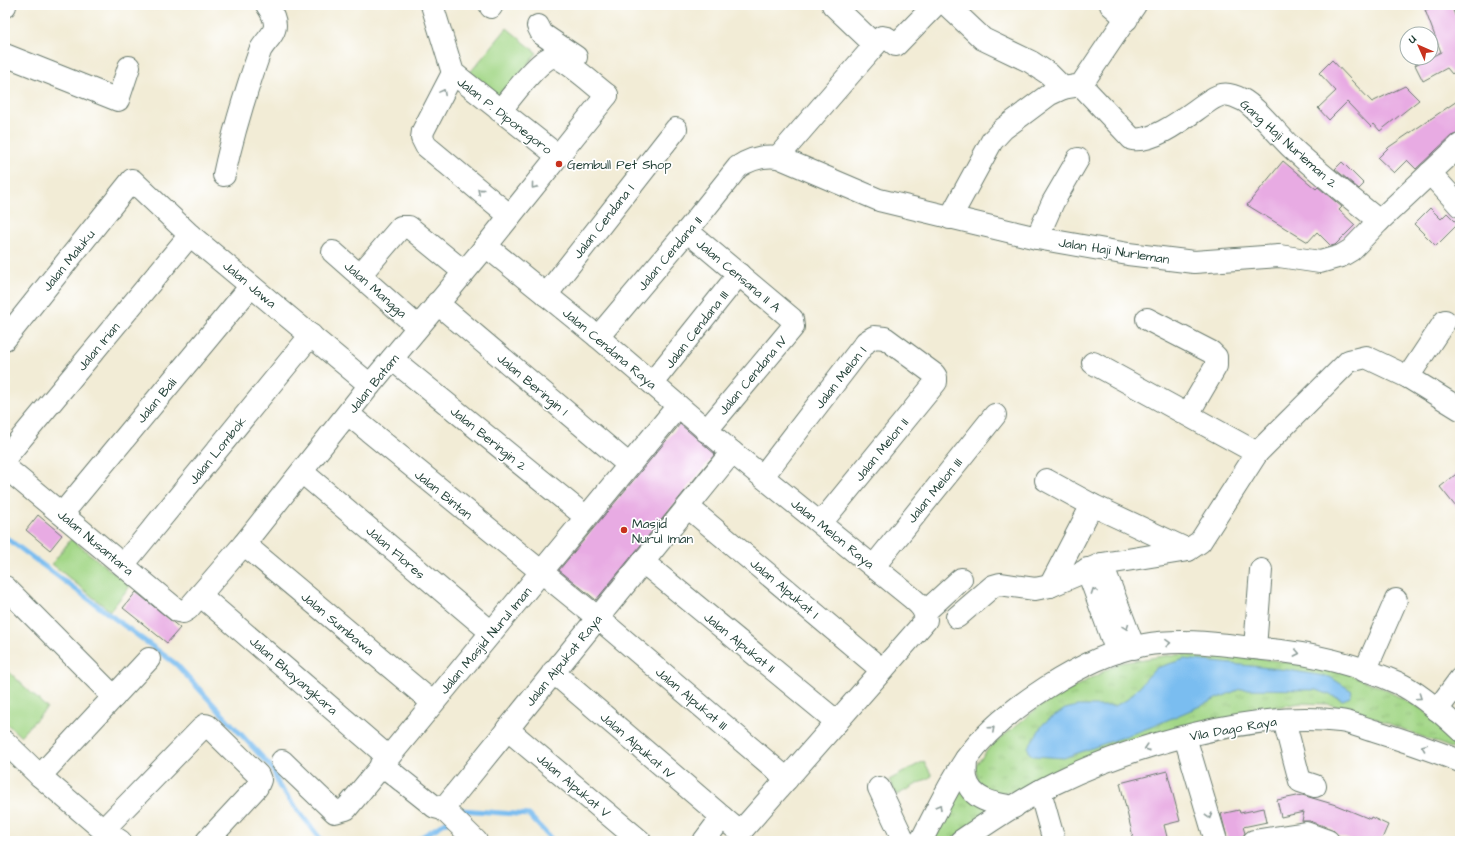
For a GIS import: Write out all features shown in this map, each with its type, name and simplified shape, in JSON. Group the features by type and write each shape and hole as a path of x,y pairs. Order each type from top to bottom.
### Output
{"street":[{"path":"224,175 232,139 261,49 272,34 275,26 273,16 267,5"},
{"name":"Jalan P. Diponegoro","path":"432,5 453,73 558,156"},
{"path":"832,5 875,45"},
{"path":"778,157 884,36 896,45 935,5"},
{"name":"Gang Haji Nurleman 2","path":"947,5 983,39 1031,62 1049,74 1072,86 1132,139 1141,141 1150,138 1219,94 1232,95 1245,101 1293,149 1379,221"},
{"path":"950,218 992,141 1020,115 1050,94 1072,86 1124,10"},
{"path":"538,26 542,34 595,70 604,78 608,86 607,95"},
{"path":"5,55 118,100 129,67"},
{"path":"500,111 540,64 554,56 576,70 607,95"},
{"name":"Jalan P. Diponegoro","path":"453,73 423,131 422,138 426,146 510,216"},
{"name":"Jalan Batam","path":"194,602 244,544 370,385 486,246 607,95"},
{"name":"Jalan Cendana I","path":"546,295 676,129"},
{"name":"Jalan Haji Nurleman","path":"738,167 746,161 769,156 778,157 879,200 1037,238 1128,254 1194,262 1279,256 1320,262 1341,256 1351,250 1379,221 1460,145"},
{"path":"1037,238 1053,202 1078,159"},
{"name":"Jalan Cendana II","path":"598,337 687,231 738,167"},
{"path":"1430,173 1460,206"},
{"name":"Jalan Jawa","path":"132,180 190,235 370,385"},
{"name":"Jalan Maluku","path":"5,339 132,180"},
{"path":"360,275 401,227 405,226 409,227 464,272"},
{"name":"Jalan Censana II A","path":"687,231 792,319"},
{"name":"Jalan Irian","path":"5,458 190,235"},
{"name":"Jalan Cendana Raya","path":"486,246 598,337 732,452"},
{"name":"Jalan Mangga","path":"334,252 418,327"},
{"name":"Jalan Cendana III","path":"652,383 740,274"},
{"name":"Jalan Bali","path":"62,514 251,286"},
{"name":"Jalan Beringin 1","path":"437,303 629,465"},
{"name":"Jalan Cendana IV","path":"706,431 793,327 792,319"},
{"path":"1148,319 1211,352 1216,357 1216,366 1188,414"},
{"path":"1408,377 1445,321"},
{"name":"Jalan Lombok","path":"123,565 311,335"},
{"name":"Jalan Melon I","path":"763,476 866,342 874,337 885,338 934,374"},
{"path":"956,617 993,586 1000,584 1035,589 1050,586 1094,567 1188,550 1200,542 1257,453 1349,361 1366,357 1408,377 1460,409"},
{"name":"Jalan Beringin 2","path":"392,359 586,517"},
{"path":"1093,363 1257,453"},
{"name":"Jalan Melon II","path":"821,523 936,382 934,374"},
{"name":"Jalan Masjid Nurul Iman","path":"282,761 335,812 346,809 384,760 541,573 678,406"},
{"name":"Jalan Bintan","path":"348,414 598,618"},
{"name":"Jalan Melon III","path":"874,566 995,414"},
{"name":"Jalan Melon Raya","path":"732,452 874,566 923,608 926,616"},
{"name":"Jalan Alpukat Raya","path":"443,809 732,452"},
{"name":"Jalan Nusantara","path":"5,467 178,611 183,612 194,602"},
{"name":"Jalan Flores","path":"302,472 491,632"},
{"path":"1046,480 1092,505 1188,550"},
{"path":"1050,586 1092,505"},
{"name":"Jalan Alpukat I","path":"688,506 882,670"},
{"name":"Jalan Sumbawa","path":"244,544 432,702"},
{"name":"Jalan Alpukat II","path":"643,562 836,722"},
{"path":"1094,567 1126,650"},
{"path":"1255,648 1261,570"},
{"path":"787,779 882,670 926,616 961,579"},
{"path":"5,587 114,697"},
{"path":"1365,671 1396,600"},
{"name":"Jalan Bhayangkara","path":"194,602 384,760"},
{"name":"Jalan Alpukat III","path":"598,618 787,779"},
{"path":"921,841 966,759 988,733 1011,713 1043,690 1088,664 1126,650 1167,643 1287,651 1338,661 1399,684 1437,710 1460,730"},
{"path":"40,776 149,659"},
{"name":"Jalan Alpukat IV","path":"553,672 735,828 743,829 787,779"},
{"path":"1437,710 1460,679"},
{"name":"Vila Dago Raya","path":"970,838 1014,807 1040,791 1087,769 1178,738 1234,726 1312,718 1342,721 1416,744 1460,761"},
{"path":"1284,720 1300,781 1315,786"},
{"path":"5,742 40,776 112,835 205,725 208,726 258,775 260,780 257,787 207,841"},
{"name":"Jalan Alpukat V","path":"507,729 640,841"},
{"path":"1178,738 1192,785 1216,841"},
{"path":"966,759 966,778 972,790 981,799 996,804 1014,807"},
{"path":"384,760 436,807 443,809 475,840"},
{"path":"1192,785 1201,841"},
{"path":"879,788 904,841"},
{"path":"1040,791 1054,841"},
{"path":"704,841 722,817"},
{"path":"1254,841 1302,837 1328,841"}],"green space":[{"path":"507,28 537,53 498,100 468,75"},
{"path":"71,539 130,586 110,611 52,564"},
{"path":"1215,653 1334,668 1380,687 1422,709 1460,738 1458,747 1451,748 1364,714 1328,704 1300,703 1266,709 1110,751 1033,789 999,793 987,791 977,779 975,766 990,747 1040,706 1119,663 1170,655"},
{"path":"5,668 47,708 20,736 5,722"},
{"path":"924,761 932,776 897,795 889,780"},
{"path":"963,786 994,811 950,841 933,841"}],"water":[{"path":"1185,659 1288,670 1330,677 1352,691 1350,697 1343,700 1317,690 1240,689 1151,727 1064,758 1034,756 1029,753 1028,747 1044,723 1065,709 1077,706 1115,706 1128,699 1156,668"}],"building":[{"path":"1439,5 1451,5 1460,28 1460,67 1452,74 1447,68 1423,81 1416,66 1439,66 1439,53 1441,52 1439,47 1439,26 1431,26 1425,10"},
{"path":"1332,60 1372,102 1405,86 1419,100 1380,131 1374,124 1371,127 1347,102 1329,120 1318,108 1336,91 1319,73"},
{"path":"1460,99 1460,133 1451,136 1416,169 1407,160 1394,173 1378,158 1389,147"},
{"path":"1283,161 1316,189 1318,187 1342,207 1339,210 1355,225 1335,245 1331,246 1317,232 1308,242 1247,205"},
{"path":"1342,162 1364,184 1359,189 1335,169"},
{"path":"1430,208 1441,219 1447,213 1458,224 1436,246 1414,224"},
{"name":"Masjid Nurul Iman","path":"680,424 715,454 596,600 559,570"},
{"path":"1460,471 1460,512 1440,487"},
{"path":"38,515 62,535 50,550 26,530"},
{"path":"136,592 180,628 167,643 123,608"},
{"path":"1167,771 1180,821 1164,825 1168,841 1134,841 1120,783"},
{"path":"1302,795 1336,805 1370,819 1371,817 1388,825 1381,841 1353,841 1339,836 1332,829 1310,821 1302,821 1304,812 1281,817 1277,800"},
{"path":"1264,808 1267,822 1243,827 1245,833 1242,838 1228,841 1221,814 1239,810 1240,813"}],"waterway":[{"path":"5,537 176,664 273,769 279,786 322,841"},
{"path":"455,815 462,810 529,815 553,841"},
{"path":"415,841 448,821"}],"place":[{"name":"Gembull Pet Shop","path":"559,164"},
{"name":"Masjid Nurul Iman","path":"624,530"}]}
